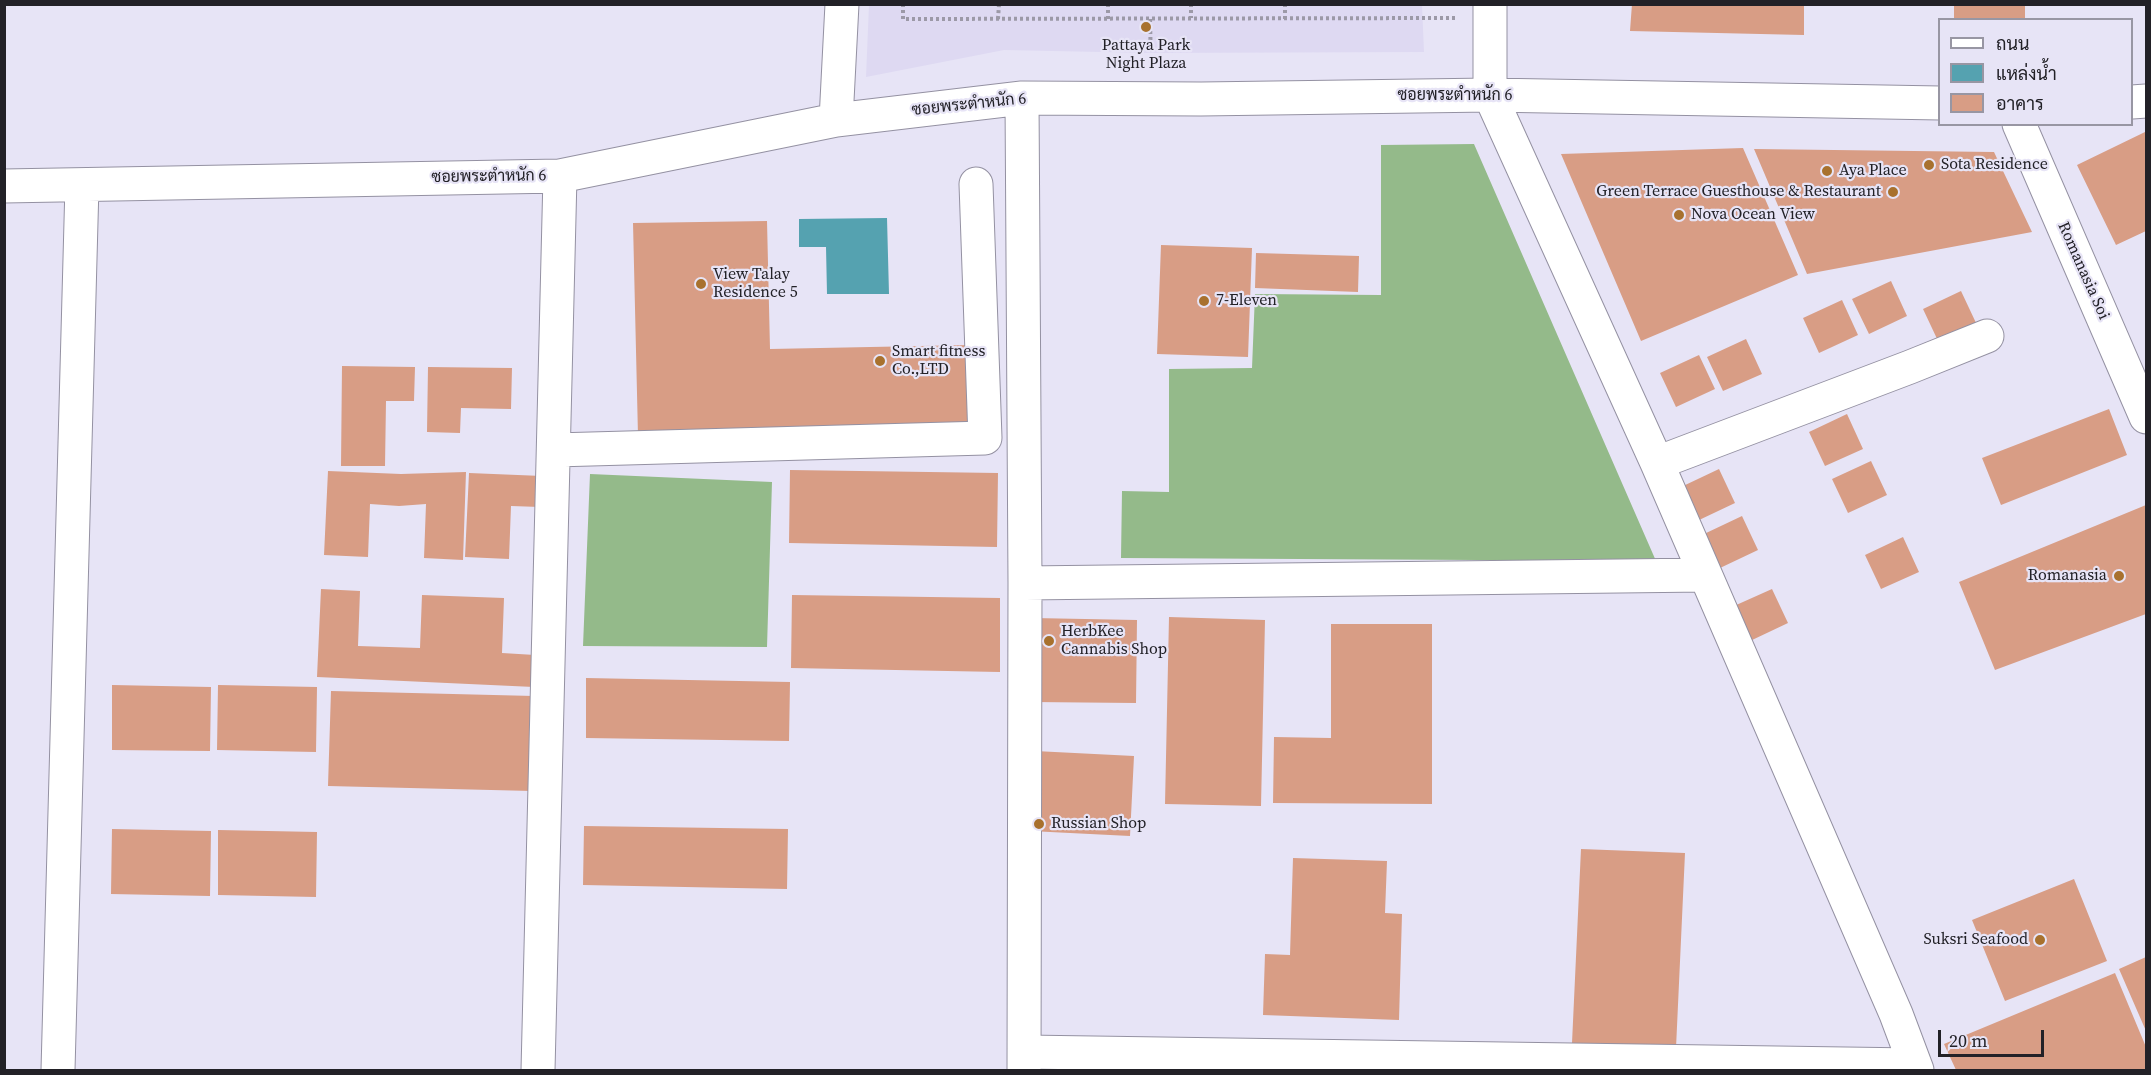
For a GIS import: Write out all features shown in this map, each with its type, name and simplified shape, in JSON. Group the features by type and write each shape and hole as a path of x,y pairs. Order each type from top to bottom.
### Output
{"street":[{"path":"836,120 842,4"},
{"path":"1022,98 1025,1061 1915,1068 1896,1014 1657,463 1490,95 1490,11"},
{"name":"ซอยพระตำหนัก 6","path":"4,186 560,176 836,120 1022,98 1202,99 1490,95 1938,103"},
{"name":"Romanasia Soi","path":"2020,126 2146,417"},
{"path":"538,1071 560,176"},
{"path":"555,450 985,438 976,184"},
{"path":"58,1071 82,185"},
{"path":"1657,463 1987,336"},
{"path":"1025,584 1705,575"}],"path":[{"path":"903,4 903,19 1285,20 1490,11"},
{"path":"999,4 999,19"},
{"path":"1108,4 1108,19"},
{"path":"1191,4 1191,18"},
{"path":"1285,4 1285,20"},
{"path":"1150,19 1152,98"}],"shaded area":[{"name":"Pattaya Park Night Plaza","path":"869,5 1422,5 1424,52 1150,53 1004,50 866,77"}],"green space":[{"path":"1474,144 1656,561 1121,558 1122,491 1169,492 1169,369 1252,368 1255,294 1381,295 1381,145"},
{"path":"590,474 772,482 767,647 583,646"}],"water":[{"path":"887,218 889,294 827,294 826,247 799,247 799,219"}],"building":[{"path":"1632,4 1804,4 1804,35 1630,31"},
{"path":"1954,4 2025,4 2025,18 1954,18"},
{"path":"2145,132 2146,231 2116,245 2077,165"},
{"name":"Nova Ocean View","path":"1743,148 1798,275 1641,341 1561,154"},
{"name":"Green Terrace Guesthouse & Restaurant","path":"1754,149 1994,152 2032,232 1807,274"},
{"name":"View Talay Residence 5","path":"767,221 770,349 971,345 974,429 638,436 633,223"},
{"name":"7-Eleven","path":"1161,245 1252,248 1248,357 1157,354"},
{"path":"1256,253 1359,256 1358,292 1255,288"},
{"path":"1891,281 1907,316 1869,334 1852,299"},
{"path":"1961,291 1977,325 1939,343 1923,309"},
{"path":"1842,300 1858,335 1819,353 1803,318"},
{"path":"1746,339 1762,374 1723,391 1707,357"},
{"path":"1699,355 1715,389 1676,407 1660,373"},
{"path":"342,366 415,367 414,401 386,401 385,466 341,466"},
{"path":"428,367 512,368 511,409 461,408 460,433 427,432"},
{"path":"2109,409 2127,455 2001,505 1982,458"},
{"path":"1847,414 1863,449 1825,466 1809,432"},
{"path":"1871,461 1887,495 1848,513 1832,479"},
{"path":"1719,469 1735,503 1697,521 1681,487"},
{"path":"790,470 998,473 997,547 789,543"},
{"path":"328,471 401,474 466,472 463,560 424,558 426,504 399,506 370,504 368,557 324,555"},
{"path":"469,473 542,476 540,507 511,506 509,559 465,557"},
{"path":"2146,505 2146,614 1995,670 1959,582"},
{"path":"1742,516 1758,550 1720,568 1704,534"},
{"path":"1903,537 1919,572 1881,589 1865,555"},
{"path":"321,589 360,591 358,646 420,648 422,595 504,598 502,653 535,655 534,687 317,677"},
{"path":"1772,589 1788,623 1750,641 1734,606"},
{"path":"792,595 1000,598 1000,672 791,668"},
{"path":"1169,617 1265,620 1261,806 1165,804"},
{"path":"1033,618 1137,620 1136,703 1032,702"},
{"path":"1331,624 1432,624 1432,804 1273,803 1274,737 1331,738"},
{"path":"586,678 790,682 789,741 586,738"},
{"path":"112,685 211,687 210,751 112,750"},
{"path":"218,685 317,687 316,752 217,750"},
{"path":"331,691 534,696 532,791 328,786"},
{"path":"1035,751 1134,756 1130,836 1030,831"},
{"path":"584,826 788,829 787,889 583,885"},
{"path":"112,829 211,831 210,896 111,894"},
{"path":"218,830 317,832 316,897 218,895"},
{"path":"1581,849 1685,853 1676,1048 1572,1043"},
{"path":"1293,858 1387,861 1385,913 1402,914 1399,1020 1263,1015 1265,954 1290,955"},
{"name":"Suksri Seafood","path":"2074,879 2107,961 2005,1001 1972,920"},
{"path":"2146,957 2146,1031 2119,969"},
{"path":"2115,973 2146,1047 2146,1070 1956,1070 1944,1044"}],"place":[{"name":"Pattaya Park Night Plaza","path":"1146,27"},
{"name":"Sota Residence","path":"1929,165"},
{"name":"Aya Place","path":"1827,171"},
{"name":"Green Terrace Guesthouse & Restaurant","path":"1893,192"},
{"name":"Nova Ocean View","path":"1679,215"},
{"name":"View Talay Residence 5","path":"701,284"},
{"name":"7-Eleven","path":"1204,301"},
{"name":"Smart fitness Co.,LTD","path":"880,361"},
{"name":"Romanasia","path":"2119,576"},
{"name":"HerbKee Cannabis Shop","path":"1049,641"},
{"name":"Russian Shop","path":"1039,824"},
{"name":"Suksri Seafood","path":"2040,940"}]}
